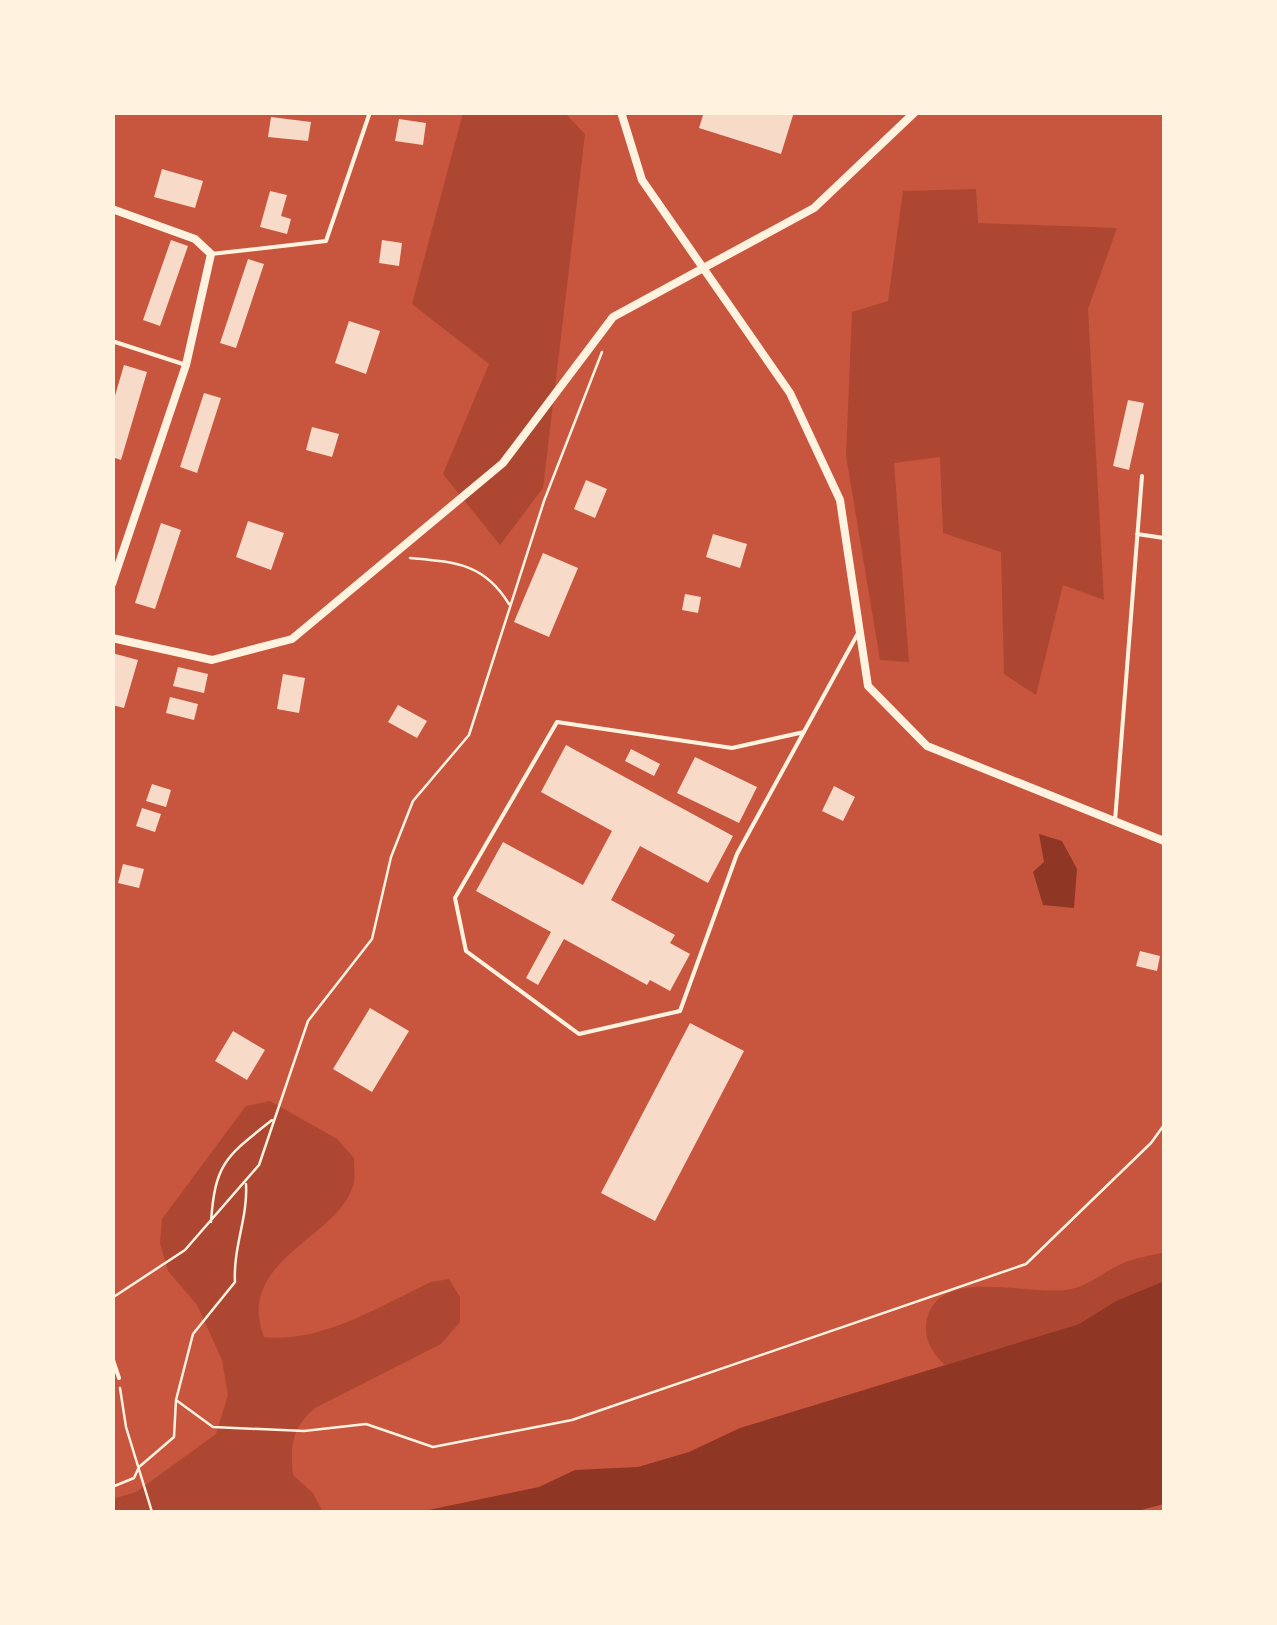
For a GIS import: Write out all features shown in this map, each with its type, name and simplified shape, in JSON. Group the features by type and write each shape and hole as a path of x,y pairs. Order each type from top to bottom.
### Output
{"street":[{"path":"621,112 642,180 790,393 840,500 868,686 926,746 1164,841"},
{"path":"112,638 212,660 292,639 366,573 503,463 613,317 701,265 814,208 915,112"},
{"path":"112,209 194,239 211,254 186,365 112,584"}],"lane":[{"path":"211,254 326,241 370,112"},
{"path":"112,341 186,365"},
{"path":"1115,821 1142,476"},
{"path":"1137,534 1164,538"},
{"path":"804,732 732,748 557,722 455,898 466,951 579,1034 680,1011 738,854 860,631"},
{"path":"112,1357 119,1378"}],"path":[{"path":"112,1298 186,1250 259,1166 308,1020 372,938 391,856 413,800 469,735 544,501 602,358 600,334"},
{"path":"408,558 454,562 494,578 510,606"},
{"path":"211,1223 214,1183 222,1160 274,1119"},
{"path":"176,1400 213,1427 304,1431 366,1424 433,1447 572,1420 1026,1264 1151,1143 1164,1125"},
{"path":"112,1487 134,1478 174,1437 176,1400 193,1334 235,1282 234,1255 247,1209 246,1182"},
{"path":"119,1378 126,1427 152,1512"}],"shaded area":[{"path":"463,113 565,113 585,134 543,488 500,545 443,474 489,364 412,304"},
{"path":"976,189 978,223 1117,228 1088,309 1104,600 1063,585 1036,695 1004,674 1001,552 943,533 940,457 894,463 909,662 880,660 846,456 852,312 888,301 903,191"},
{"path":"1039,834 1062,841 1077,869 1074,908 1043,905 1033,872 1044,862"},
{"path":"270,1101 337,1139 354,1158 354,1182 345,1202 276,1268 264,1287 259,1310 264,1337 329,1329 431,1282 449,1279 460,1297 460,1322 441,1344 315,1408 301,1423 293,1446 293,1475 313,1493 323,1512 113,1512 113,1499 136,1492 216,1434 228,1395 222,1360 197,1305 168,1271 160,1243 162,1219 246,1106"},
{"path":"1164,1252 1164,1281 1116,1301 1079,1324 945,1365 928,1342 926,1325 933,1306 946,1294 986,1287 1071,1289 1124,1263"},
{"path":"1164,1281 1164,1504 1133,1512 419,1512 539,1487 575,1470 638,1467 689,1452 740,1428 1079,1324 1116,1301"}],"building":[{"path":"704,112 794,112 781,154 699,128"},
{"path":"271,117 311,122 308,141 268,137"},
{"path":"399,119 426,123 423,145 395,141"},
{"path":"162,169 203,181 195,208 154,197"},
{"path":"270,191 287,195 281,216 291,219 287,234 260,227"},
{"path":"171,240 188,246 160,326 143,320"},
{"path":"382,240 402,243 399,266 379,263"},
{"path":"248,259 264,264 236,348 220,343"},
{"path":"349,321 380,331 366,374 335,363"},
{"path":"124,365 147,372 121,460 112,457 112,406"},
{"path":"204,393 221,398 197,473 180,467"},
{"path":"1128,400 1144,403 1129,470 1113,466"},
{"path":"312,427 339,434 332,457 306,450"},
{"path":"586,480 607,489 595,518 574,509"},
{"path":"248,521 284,533 271,570 236,557"},
{"path":"161,523 181,530 155,609 135,603"},
{"path":"713,534 747,544 740,568 706,557"},
{"path":"543,553 578,568 549,637 514,622"},
{"path":"685,594 701,597 698,613 682,610"},
{"path":"112,653 138,660 124,708 112,705"},
{"path":"178,667 208,674 204,693 173,686"},
{"path":"283,674 305,678 299,713 277,709"},
{"path":"170,697 198,704 194,720 166,713"},
{"path":"398,705 427,721 417,738 388,722"},
{"path":"566,745 733,836 708,883 640,846 611,900 675,935 670,943 690,954 670,991 650,980 647,985 564,939 538,985 526,978 551,932 476,891 503,842 583,885 612,831 541,792"},
{"path":"631,749 660,764 654,776 625,761"},
{"path":"695,757 757,787 739,823 677,793"},
{"path":"152,784 171,790 166,807 146,801"},
{"path":"834,786 855,797 843,821 822,811"},
{"path":"142,808 161,814 155,832 136,826"},
{"path":"123,864 144,869 139,888 118,883"},
{"path":"1140,951 1160,956 1157,971 1136,966"},
{"path":"370,1008 409,1031 372,1092 333,1069"},
{"path":"690,1023 744,1051 655,1221 601,1193"},
{"path":"233,1031 265,1050 247,1080 215,1061"}]}
